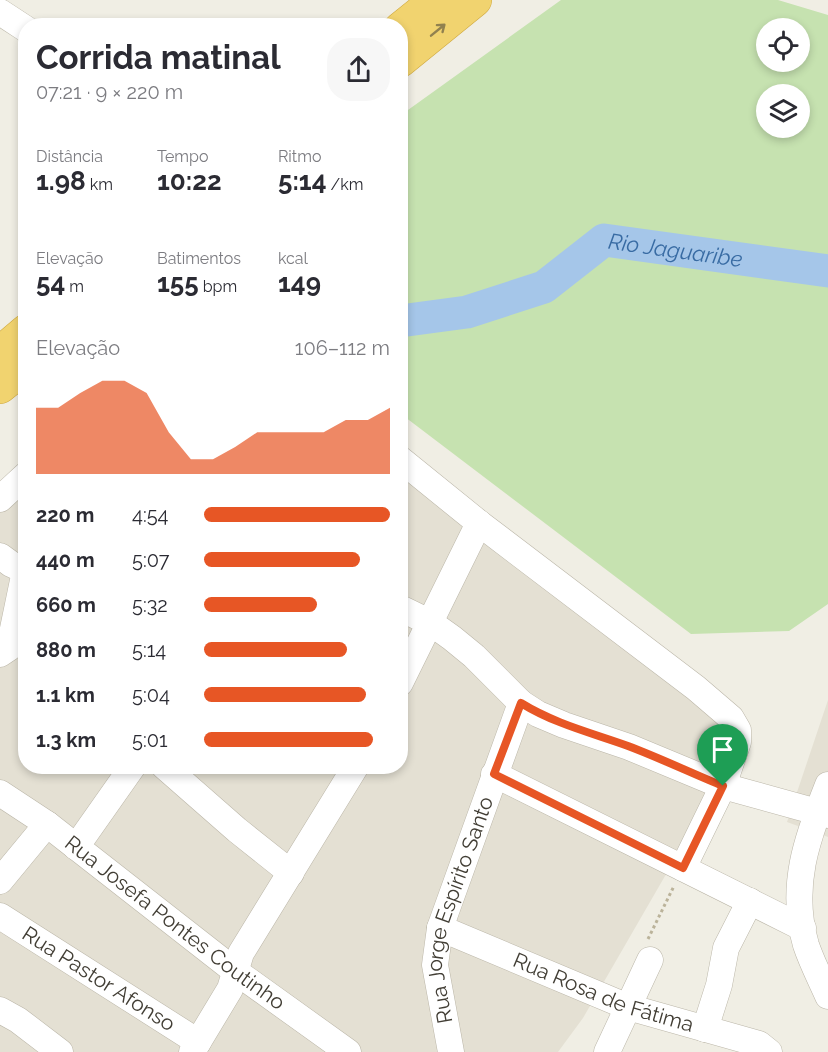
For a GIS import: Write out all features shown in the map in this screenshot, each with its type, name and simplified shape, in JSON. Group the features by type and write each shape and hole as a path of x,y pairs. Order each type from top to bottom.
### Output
{"highway":[{"path":"408,23 436,0"},
{"path":"408,54 475,0"},
{"path":"0,353 18,338"},
{"path":"0,387 18,372"}],"street":[{"path":"0,12 18,24"},
{"path":"408,465 479,523 696,688 731,718 738,730 738,742 723,786 683,868"},
{"path":"408,668 479,523"},
{"path":"0,556 18,568"},
{"path":"0,654 9,648 18,605"},
{"path":"408,612 431,623 474,656 521,703 538,714 629,747 723,786 823,813"},
{"name":"Rua Jorge Espírito Santo","path":"451,1052 435,965 440,928 521,703"},
{"path":"76,847 127,774"},
{"path":"173,774 237,830 291,873"},
{"path":"195,1047 230,989 241,953 351,774"},
{"path":"494,774 803,928"},
{"path":"828,785 823,813 806,845 800,876 800,910 806,945 828,996"},
{"name":"Rua Josefa Pontes Coutinho","path":"0,793 47,824 235,971 348,1052"},
{"path":"0,881 47,824"},
{"path":"705,1029 719,985 726,948 750,902"},
{"name":"Rua Pastor Afonso","path":"0,916 195,1047"},
{"name":"Rua Rosa de Fátima","path":"440,928 628,1007 759,1044 769,1052"},
{"path":"607,1052 650,960"},
{"path":"0,1010 18,1020 60,1052"}],"path":[{"path":"650,960 647,947 649,936 683,868"}],"shaded area":[{"path":"408,481 732,729 696,835 665,876 583,1018 558,1052 0,1052 0,501 18,484 18,774 408,774"},
{"path":"828,700 828,837 787,822"}],"green space":[{"path":"561,0 778,0 828,15 828,604 789,631 691,634 408,419 408,110"}],"waterway":[{"name":"Rio Jaguaribe","path":"408,320 467,312 544,287 604,240 828,271"}],"route":[{"path":"521,703 538,714 564,725 629,747 723,786 683,868 494,774 521,703"}]}
